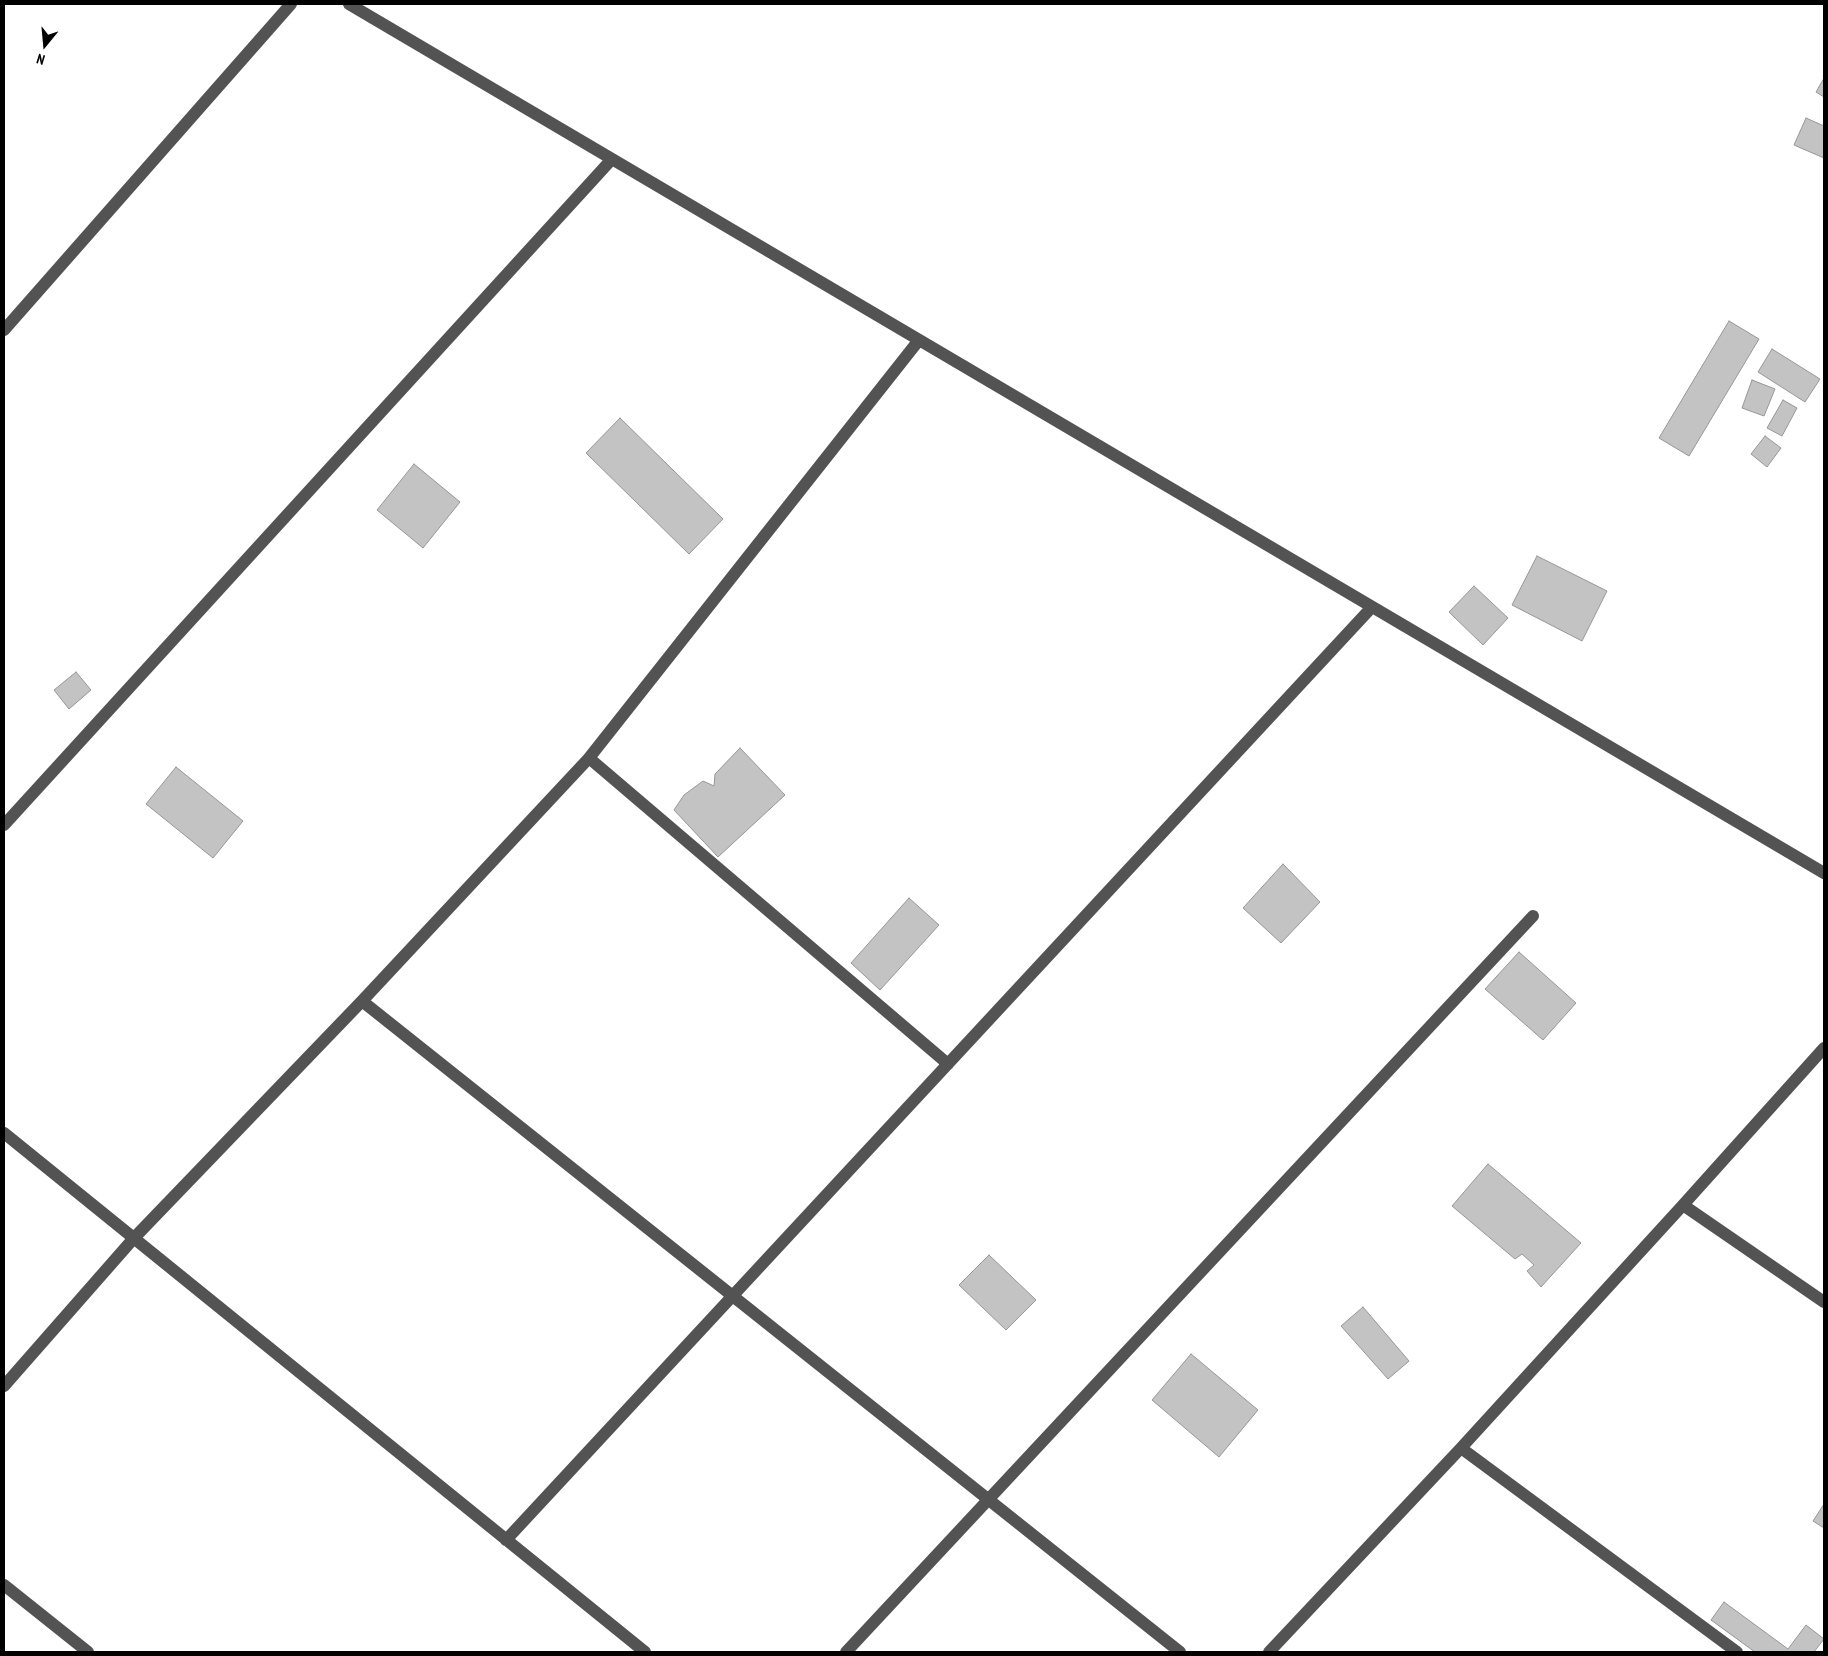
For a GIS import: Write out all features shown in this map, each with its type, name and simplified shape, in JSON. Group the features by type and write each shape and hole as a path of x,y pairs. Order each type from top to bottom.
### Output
{"street":[{"path":"4,330 291,4"},
{"path":"349,4 1824,873"},
{"path":"4,825 612,159"},
{"path":"4,1386 134,1238 362,1001 589,758 919,340"},
{"path":"506,1540 1372,607"},
{"path":"589,758 948,1064"},
{"path":"846,1652 1533,916"},
{"path":"362,1001 1180,1652"},
{"path":"1269,1652 1461,1448 1684,1205 1824,1048"},
{"path":"4,1133 646,1652"},
{"path":"1684,1205 1824,1302"},
{"path":"1461,1448 1737,1652"},
{"path":"4,1585 88,1652"}],"building":[{"path":"1824,78 1824,97 1816,92"},
{"path":"1806,118 1824,126 1824,158 1794,145"},
{"path":"1729,321 1759,339 1689,456 1659,438"},
{"path":"1772,349 1820,379 1805,402 1758,372"},
{"path":"1752,380 1775,389 1764,416 1742,408"},
{"path":"1783,400 1797,408 1782,436 1767,428"},
{"path":"620,418 723,519 689,554 586,453"},
{"path":"1765,436 1781,448 1767,467 1751,454"},
{"path":"414,464 460,502 423,548 377,510"},
{"path":"1537,556 1607,591 1582,641 1512,605"},
{"path":"1474,586 1508,618 1483,645 1449,612"},
{"path":"76,672 91,690 69,709 54,690"},
{"path":"740,748 785,795 718,857 674,810 684,795 703,781 714,786 715,774"},
{"path":"176,767 243,821 213,858 146,804"},
{"path":"1283,864 1320,902 1281,943 1243,908"},
{"path":"909,898 939,925 880,990 851,963"},
{"path":"1519,952 1576,1003 1543,1040 1485,989"},
{"path":"1488,1164 1581,1243 1541,1287 1527,1271 1534,1265 1522,1254 1515,1259 1452,1206"},
{"path":"989,1255 1036,1300 1006,1330 959,1285"},
{"path":"1363,1307 1409,1361 1388,1379 1341,1326"},
{"path":"1191,1354 1258,1410 1219,1457 1152,1400"},
{"path":"1824,1504 1824,1528 1813,1521"},
{"path":"1724,1602 1788,1649 1806,1625 1824,1639 1814,1652 1755,1652 1711,1620"}]}
